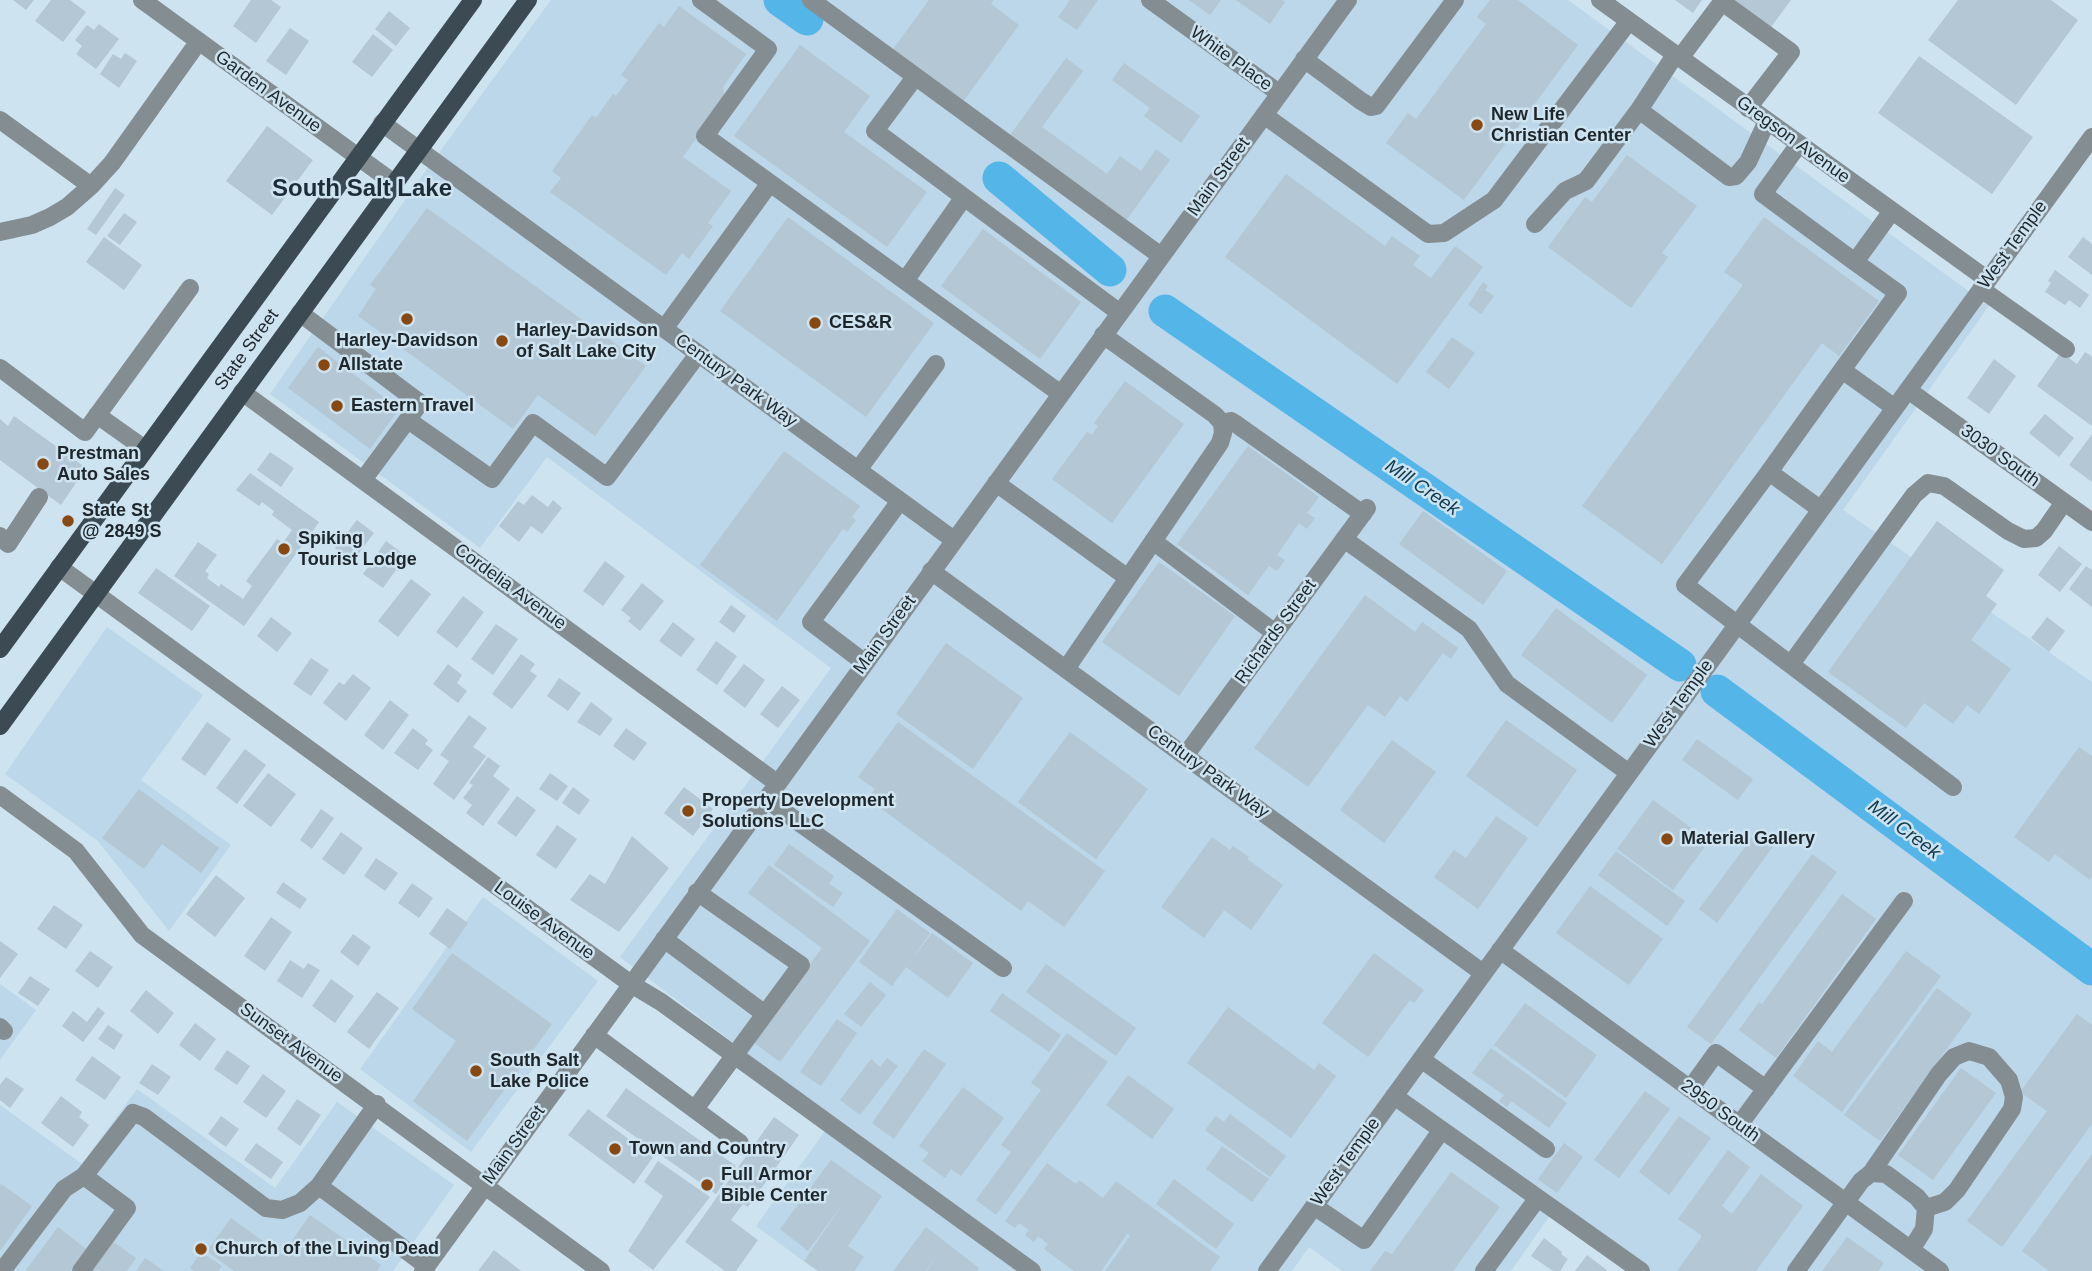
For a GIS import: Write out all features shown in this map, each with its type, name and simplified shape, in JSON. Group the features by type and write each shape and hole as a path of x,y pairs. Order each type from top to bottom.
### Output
{"main road":[{"name":"State Street","path":"0,649 473,0"},
{"name":"State Street","path":"0,726 528,0"}],"street":[{"name":"Garden Avenue","path":"142,0 394,183"},
{"path":"701,0 768,49 705,136 1061,394"},
{"path":"811,0 1161,256"},
{"name":"White Place","path":"1150,0 1279,93"},
{"name":"Main Street","path":"425,1269 1348,0"},
{"path":"1304,59 1361,101 1371,107 1376,106 1454,0"},
{"name":"Gregson Avenue","path":"1603,1 1892,211 2066,349"},
{"path":"1535,224 1565,191 1587,181 1721,2 1791,52 1748,108"},
{"path":"1264,115 1429,234 1444,233 1494,201 1629,21"},
{"path":"0,232 32,225 50,217 67,207 91,186 113,163 199,41"},
{"path":"915,77 875,131 1119,313"},
{"path":"1639,110 1732,178 1737,176 1748,162 1767,121"},
{"path":"0,120 91,186"},
{"name":"Century Park Way","path":"382,123 954,540"},
{"name":"West Temple","path":"1266,1271 2092,137"},
{"path":"1799,144 1763,194 1898,293 1685,585 1953,787"},
{"path":"664,329 770,183"},
{"path":"905,281 964,197"},
{"path":"1855,262 1892,211"},
{"path":"0,368 85,432 190,288"},
{"path":"300,313 421,403 363,480"},
{"path":"1066,669 1220,443 1223,433 1222,423 1215,415 1103,335"},
{"path":"408,420 492,479 533,423 607,477 698,354"},
{"path":"858,471 936,363"},
{"path":"1842,370 1895,408"},
{"name":"3030 South","path":"1908,390 2092,522"},
{"name":"Cordelia Avenue","path":"242,392 777,783"},
{"path":"97,415 145,449"},
{"name":"Richards Street","path":"1185,755 1365,511 1236,424 1222,423"},
{"path":"1769,472 1820,509"},
{"path":"1791,664 1914,495 1928,482 1944,486 2008,531 2024,539 2036,538 2044,531 2064,502"},
{"path":"996,483 1128,578"},
{"path":"0,536 8,544 38,497"},
{"path":"865,663 811,622 900,501"},
{"path":"1344,539 1469,629 1507,684 1629,773"},
{"path":"1153,541 1275,633"},
{"name":"Louise Avenue","path":"59,567 631,984 661,1002 1032,1271"},
{"name":"Century Park Way","path":"931,571 1483,973"},
{"name":"Sunset Avenue","path":"0,795 76,851 142,935 377,1104 601,1271"},
{"path":"766,799 1003,968"},
{"path":"695,1109 801,965 697,892"},
{"path":"1739,1125 1904,901"},
{"path":"664,939 765,1014"},
{"name":"2950 South","path":"1500,950 1911,1250 1930,1268"},
{"path":"594,1035 740,1143"},
{"path":"1796,1271 1954,1057 1969,1051 1989,1057 2010,1080 2014,1097 2012,1110 1957,1190 1945,1202 1926,1208"},
{"path":"1690,1089 1716,1053 1766,1089"},
{"path":"1421,1059 1546,1150"},
{"path":"1394,1096 1635,1270"},
{"path":"2,1271 64,1189 84,1176 133,1113 144,1117 266,1208 282,1210 300,1203 319,1186 377,1104"},
{"path":"1314,1206 1364,1240 1441,1131"},
{"path":"1871,1172 1886,1174 1917,1197 1926,1208 1924,1229 1911,1250"},
{"path":"81,1271 127,1208 84,1176"},
{"path":"319,1186 425,1269"},
{"path":"1484,1271 1537,1199"}],"shaded area":[{"path":"551,0 1568,0 1989,306 1843,510 2092,682 2092,1271 1648,1271 1556,1207 1511,1271 1342,1271 1309,1247 1292,1271 817,1271 756,1226 834,1119 620,957 831,668 547,457 480,548 270,394 421,177"},
{"path":"107,627 203,695 141,780 231,845 169,931 98,841 5,774"},
{"path":"483,897 598,981 471,1152 360,1069"},
{"path":"0,984 36,1010 0,1060"},
{"path":"137,1089 275,1188 337,1102 454,1185 393,1271 0,1271 0,1105 82,1164"}],"building":[{"path":"13,0 34,0 26,10"},
{"path":"51,0 70,0 86,12 63,42 35,21"},
{"path":"251,0 271,0 281,7 256,43 233,26"},
{"path":"929,0 994,0 991,4 1019,25 962,103 891,52"},
{"path":"1070,0 1098,0 1077,30 1058,17"},
{"path":"1189,0 1221,0 1210,15"},
{"path":"1236,0 1282,0 1285,2 1270,24"},
{"path":"1490,0 1518,0 1578,45 1464,200 1386,143 1408,113 1416,119 1486,24 1477,17"},
{"path":"1675,0 1702,0 1693,13"},
{"path":"1734,0 1791,0 1771,27"},
{"path":"1958,0 2051,0 2078,20 2016,105 1928,40"},
{"path":"679,6 746,54 723,87 724,96 717,109 683,157 731,191 708,223 713,226 689,259 682,253 666,275 550,192 561,178 552,171 592,115 596,118 613,94 616,96 628,80 621,75 659,23 664,27"},
{"path":"389,11 410,28 396,46 375,29"},
{"path":"99,24 119,39 96,69 76,54 82,46 75,40 87,25 94,30"},
{"path":"290,28 309,41 286,75 266,61"},
{"path":"373,34 393,50 372,77 352,62"},
{"path":"800,45 870,96 844,132 927,192 887,247 734,136"},
{"path":"125,53 137,61 119,88 100,74 113,54 121,59"},
{"path":"1919,56 2033,137 1992,194 1878,113"},
{"path":"1066,58 1083,71 1042,127 1107,174 1120,156 1141,171 1156,149 1170,160 1125,222 1008,138"},
{"path":"1124,63 1200,116 1181,143 1144,116 1150,108 1112,80"},
{"path":"267,126 313,160 272,215 226,181"},
{"path":"1627,155 1697,206 1662,253 1668,257 1631,308 1548,247 1585,197 1592,202"},
{"path":"1286,174 1385,246 1392,236 1420,256 1413,265 1431,278 1455,246 1483,267 1397,384 1225,257"},
{"path":"115,188 125,195 96,235 87,229"},
{"name":"Harley-Davidson of Salt Lake City","path":"427,208 646,366 595,436 538,395 513,429 358,316 376,289 370,285"},
{"path":"124,213 137,222 120,245 107,236"},
{"path":"788,217 934,323 866,417 720,311"},
{"path":"1764,217 1879,301 1839,356 1822,343 1662,564 1582,506 1743,285 1724,272"},
{"path":"983,229 1081,302 1040,359 941,286"},
{"path":"104,237 142,265 124,290 86,262"},
{"path":"2083,237 2092,244 2092,275 2068,257"},
{"path":"2055,270 2089,295 2080,308 2069,300 2065,305 2045,292"},
{"path":"1483,282 1488,286 1485,290 1494,296 1481,314 1468,305"},
{"path":"1452,337 1475,353 1449,389 1426,372"},
{"path":"318,347 399,409 370,449 288,388"},
{"path":"2061,352 2077,364 2085,352 2092,357 2092,426 2037,386"},
{"path":"1994,359 2016,376 1989,414 1967,398"},
{"path":"1125,381 1184,424 1112,523 1052,479 1087,432 1092,435 1098,426 1094,423"},
{"path":"2045,414 2074,438 2059,457 2029,433"},
{"name":"Prestman Auto Sales","path":"14,416 86,468 61,505 0,460 0,419 8,426"},
{"path":"2092,434 2092,482 2069,465"},
{"path":"1248,446 1319,497 1307,513 1315,518 1307,529 1299,523 1277,555 1285,560 1277,571 1269,566 1248,595 1177,544"},
{"path":"784,451 860,506 852,517 856,520 847,532 843,529 777,621 700,565"},
{"path":"270,452 294,468 281,487 257,470"},
{"name":"Spiking Tourist Lodge","path":"250,473 319,522 244,626 174,576 198,542 217,555 205,571 209,574 207,578 243,599 252,586 246,581 277,539 283,543 292,530 272,515 274,511 262,502 259,506 236,490"},
{"path":"532,495 548,507 553,500 562,508 542,534 531,526 519,542 499,526 518,501 524,505"},
{"path":"1423,511 1507,571 1483,605 1399,544"},
{"path":"357,520 374,533 353,561 335,548"},
{"path":"1937,521 2004,570 1986,596 1997,604 1971,640 2011,669 1979,714 1967,705 1953,724 1924,703 1906,728 1828,672"},
{"path":"386,541 406,556 383,588 363,574"},
{"path":"2059,546 2082,564 2060,592 2038,575"},
{"path":"605,561 625,576 603,606 583,591"},
{"path":"1159,562 1235,616 1179,696 1102,642"},
{"path":"2086,566 2092,570 2092,607 2069,589"},
{"path":"156,568 210,606 192,631 138,593"},
{"path":"411,579 431,594 398,637 378,621"},
{"path":"642,583 664,601 640,631 628,621 631,618 621,610"},
{"path":"1365,595 1415,632 1422,622 1458,648 1451,659 1443,653 1407,702 1400,696 1385,717 1368,705 1308,787 1254,748"},
{"path":"463,596 484,612 457,648 436,632"},
{"path":"731,605 746,616 734,633 719,622"},
{"path":"1556,608 1647,675 1612,723 1521,655"},
{"path":"271,617 292,633 277,652 257,636"},
{"path":"2047,617 2065,631 2049,652 2031,638"},
{"path":"673,622 695,639 681,657 659,641"},
{"path":"496,624 518,639 493,675 471,659"},
{"path":"716,641 737,656 717,685 696,670"},
{"path":"946,643 1023,698 973,769 896,714"},
{"path":"521,654 535,664 530,671 537,676 512,709 492,694"},
{"path":"311,658 329,670 311,696 293,684"},
{"path":"448,664 462,675 457,683 467,691 458,703 433,684"},
{"path":"744,664 765,680 745,708 723,691"},
{"path":"353,674 371,688 346,721 323,703 339,682 344,685"},
{"path":"559,678 581,693 568,711 547,696"},
{"path":"782,686 800,700 778,728 760,714"},
{"path":"390,700 409,715 383,750 364,735"},
{"path":"591,702 613,719 600,736 577,722"},
{"path":"469,715 487,728 473,747 486,756 454,800 433,784 449,761 440,755"},
{"path":"1506,720 1577,770 1537,827 1466,776"},
{"path":"207,722 231,739 205,776 181,759"},
{"path":"898,722 1105,871 1064,927 1028,901 1021,911 868,799 875,789 858,777"},
{"path":"413,728 428,740 425,744 433,750 418,770 394,753"},
{"path":"626,728 647,743 634,761 613,746"},
{"path":"1070,732 1148,789 1096,859 1018,802"},
{"path":"1697,739 1753,779 1738,800 1682,760"},
{"path":"1392,740 1436,772 1384,843 1340,810"},
{"path":"2079,747 2092,756 2090,880 2055,854 2049,862 2014,837"},
{"path":"245,749 266,765 237,804 216,788"},
{"path":"488,757 500,766 493,776 510,789 483,826 466,813 472,805 463,798 473,785 469,783"},
{"path":"268,773 296,794 271,827 243,806"},
{"path":"550,773 568,786 557,801 539,789"},
{"path":"573,787 590,800 579,815 562,803"},
{"name":"Property Development Solutions LLC","path":"684,787 713,809 693,836 664,813"},
{"path":"139,789 219,848 201,873 162,844 144,869 102,838"},
{"path":"517,796 536,810 516,837 497,823"},
{"path":"1653,800 1709,841 1673,890 1617,849"},
{"path":"321,809 334,818 312,849 300,840"},
{"path":"1496,816 1528,838 1478,909 1434,877 1454,850 1466,858"},
{"path":"557,825 577,839 556,869 536,855"},
{"path":"1759,828 1777,841 1717,923 1699,909"},
{"path":"341,832 363,848 344,875 322,859"},
{"path":"632,836 669,868 619,932 570,900 590,874 605,884"},
{"path":"1212,837 1230,850 1233,846 1283,885 1251,930 1224,910 1204,938 1161,907"},
{"path":"789,844 834,876 829,884 843,893 833,907 774,865"},
{"path":"1616,851 1685,901 1667,926 1598,875"},
{"path":"1812,854 1837,872 1711,1044 1687,1027"},
{"path":"376,858 398,873 385,891 364,876"},
{"path":"769,865 870,941 780,1062 752,1041 822,948 748,893"},
{"path":"216,875 245,898 215,937 186,914"},
{"path":"283,882 307,899 300,909 276,893"},
{"path":"412,883 433,898 419,918 398,903"},
{"path":"1590,886 1663,939 1629,985 1556,933"},
{"path":"1842,894 1876,919 1776,1058 1739,1030 1759,1002 1762,1004"},
{"path":"54,905 83,925 66,949 37,929"},
{"path":"447,908 468,923 450,949 429,934"},
{"path":"897,909 930,933 909,963 932,933 973,963 948,998 906,967 892,986 859,962"},
{"path":"271,917 292,932 265,971 244,956"},
{"path":"353,934 371,947 358,966 340,952"},
{"path":"0,941 18,954 0,978"},
{"path":"90,951 113,967 98,988 75,971"},
{"path":"1906,951 1941,976 1842,1112 1793,1076 1818,1041 1832,1052"},
{"name":"South Salt Lake Police","path":"452,953 552,1024 467,1141 413,1101 456,1041 412,1009"},
{"path":"1374,953 1424,990 1414,1003 1410,1000 1368,1057 1322,1023"},
{"path":"290,960 304,969 308,963 320,970 302,998 277,981"},
{"path":"1046,964 1136,1028 1116,1056 1026,992"},
{"path":"30,976 50,989 38,1006 18,993"},
{"path":"331,979 354,996 335,1023 312,1006"},
{"path":"870,982 886,995 861,1027 844,1014"},
{"path":"1937,988 1972,1014 1880,1141 1844,1115"},
{"path":"146,990 174,1013 158,1034 130,1011"},
{"path":"377,992 399,1008 369,1049 347,1032"},
{"path":"1002,993 1061,1035 1049,1052 990,1011"},
{"path":"1525,1003 1597,1055 1566,1098 1494,1045"},
{"path":"98,1007 105,1013 83,1042 62,1026 73,1011 87,1022"},
{"path":"1228,1007 1314,1070 1319,1063 1336,1076 1291,1138 1187,1063"},
{"path":"2077,1014 2092,1025 2092,1124 2002,1247 1967,1221 2047,1111 2020,1092"},
{"path":"837,1019 857,1033 821,1086 800,1072"},
{"path":"195,1023 216,1039 200,1061 179,1045"},
{"path":"108,1025 123,1035 114,1050 98,1039"},
{"path":"1067,1033 1108,1062 996,1215 976,1200 1011,1152 1001,1145 1041,1090 1031,1083"},
{"path":"1491,1048 1567,1103 1549,1128 1511,1101 1507,1107 1499,1101 1504,1095 1472,1073"},
{"path":"924,1049 946,1064 894,1139 872,1123"},
{"path":"227,1050 250,1066 237,1085 214,1069"},
{"path":"92,1056 121,1077 105,1100 75,1080"},
{"path":"887,1058 898,1066 860,1115 840,1100 871,1059 880,1067"},
{"path":"152,1064 171,1077 158,1095 139,1083"},
{"path":"1961,1068 1996,1093 1933,1180 1898,1155"},
{"path":"263,1074 286,1091 266,1118 243,1102"},
{"path":"1128,1075 1174,1109 1152,1139 1106,1105"},
{"path":"6,1077 24,1089 10,1108 0,1100 0,1085"},
{"path":"963,1087 1004,1118 961,1176 951,1169 945,1178 922,1161 929,1153 919,1146"},
{"path":"626,1088 736,1166 716,1194 606,1116"},
{"path":"1645,1091 1670,1109 1619,1178 1594,1160"},
{"path":"61,1096 82,1112 79,1117 89,1125 73,1147 41,1123"},
{"path":"297,1099 321,1115 300,1146 277,1129"},
{"path":"588,1109 653,1157 634,1184 568,1135"},
{"path":"1230,1114 1286,1156 1270,1177 1205,1130 1216,1116 1224,1122"},
{"path":"221,1116 239,1129 226,1147 208,1134"},
{"path":"1679,1116 1711,1138 1669,1195 1639,1172"},
{"path":"774,1117 799,1135 748,1207 743,1204 731,1220 758,1240 736,1271 725,1271 685,1242"},
{"path":"256,1143 283,1162 271,1179 244,1160"},
{"path":"1564,1143 1583,1157 1557,1193 1538,1179"},
{"path":"1222,1146 1269,1179 1252,1202 1206,1169"},
{"path":"1728,1150 1750,1167 1722,1206 1732,1214 1761,1174 1803,1206 1756,1271 1677,1271 1701,1238 1701,1235 1678,1219"},
{"path":"2092,1154 2092,1271 2049,1271 2022,1251"},
{"path":"831,1160 882,1196 848,1246 864,1257 854,1271 819,1271 804,1261 844,1202 808,1251 780,1229"},
{"path":"658,1161 710,1197 653,1270 628,1251 663,1196 644,1182"},
{"path":"1047,1163 1076,1184 1079,1180 1103,1198 1116,1181 1220,1257 1210,1271 1105,1271 1130,1236 1127,1234 1101,1271 1074,1271 1044,1249 1048,1244 1038,1236 1034,1242 1025,1235 1029,1230 1019,1223 1015,1228 1005,1221"},
{"path":"1451,1172 1500,1207 1453,1271 1370,1271 1385,1251 1392,1254"},
{"path":"1174,1179 1234,1224 1216,1249 1156,1204"},
{"path":"0,1185 32,1206 0,1251"},
{"path":"310,1215 381,1265 377,1271 234,1271 207,1251 231,1218 282,1255"},
{"path":"58,1227 86,1249 70,1271 26,1270"},
{"path":"926,1227 979,1268 977,1271 927,1271 938,1254 926,1271 893,1271"},
{"path":"1847,1237 1884,1263 1878,1271 1822,1271"},
{"path":"1544,1238 1568,1259 1560,1271 1553,1271 1531,1256"},
{"path":"112,1241 136,1258 127,1271 91,1271"},
{"path":"494,1250 521,1271 478,1271"},
{"path":"201,1252 222,1266 218,1271 194,1271 190,1268"},
{"path":"1587,1255 1608,1271 1575,1271"},
{"path":"145,1258 164,1271 136,1271"}],"waterway":[{"name":"Mill Creek","path":"780,0 807,19"},
{"name":"Mill Creek","path":"999,178 1110,270"},
{"name":"Mill Creek","path":"1165,311 1680,665"},
{"name":"Mill Creek","path":"1717,691 2092,969"}],"place":[{"name":"New Life Christian Center","path":"1477,125"},
{"name":"Harley-Davidson","path":"407,319"},
{"name":"CES&R","path":"815,323"},
{"name":"Harley-Davidson of Salt Lake City","path":"502,341"},
{"name":"Allstate","path":"324,365"},
{"name":"Eastern Travel","path":"337,406"},
{"name":"Prestman Auto Sales","path":"43,464"},
{"name":"State St @ 2849 S","path":"68,521"},
{"name":"Spiking Tourist Lodge","path":"284,549"},
{"name":"Property Development Solutions LLC","path":"688,811"},
{"name":"Material Gallery","path":"1667,839"},
{"name":"South Salt Lake Police","path":"476,1071"},
{"name":"Town and Country","path":"615,1149"},
{"name":"Full Armor Bible Center","path":"707,1185"},
{"name":"Church of the Living Dead","path":"201,1249"}],"district":[{"name":"South Salt Lake","path":"362,189"}]}
